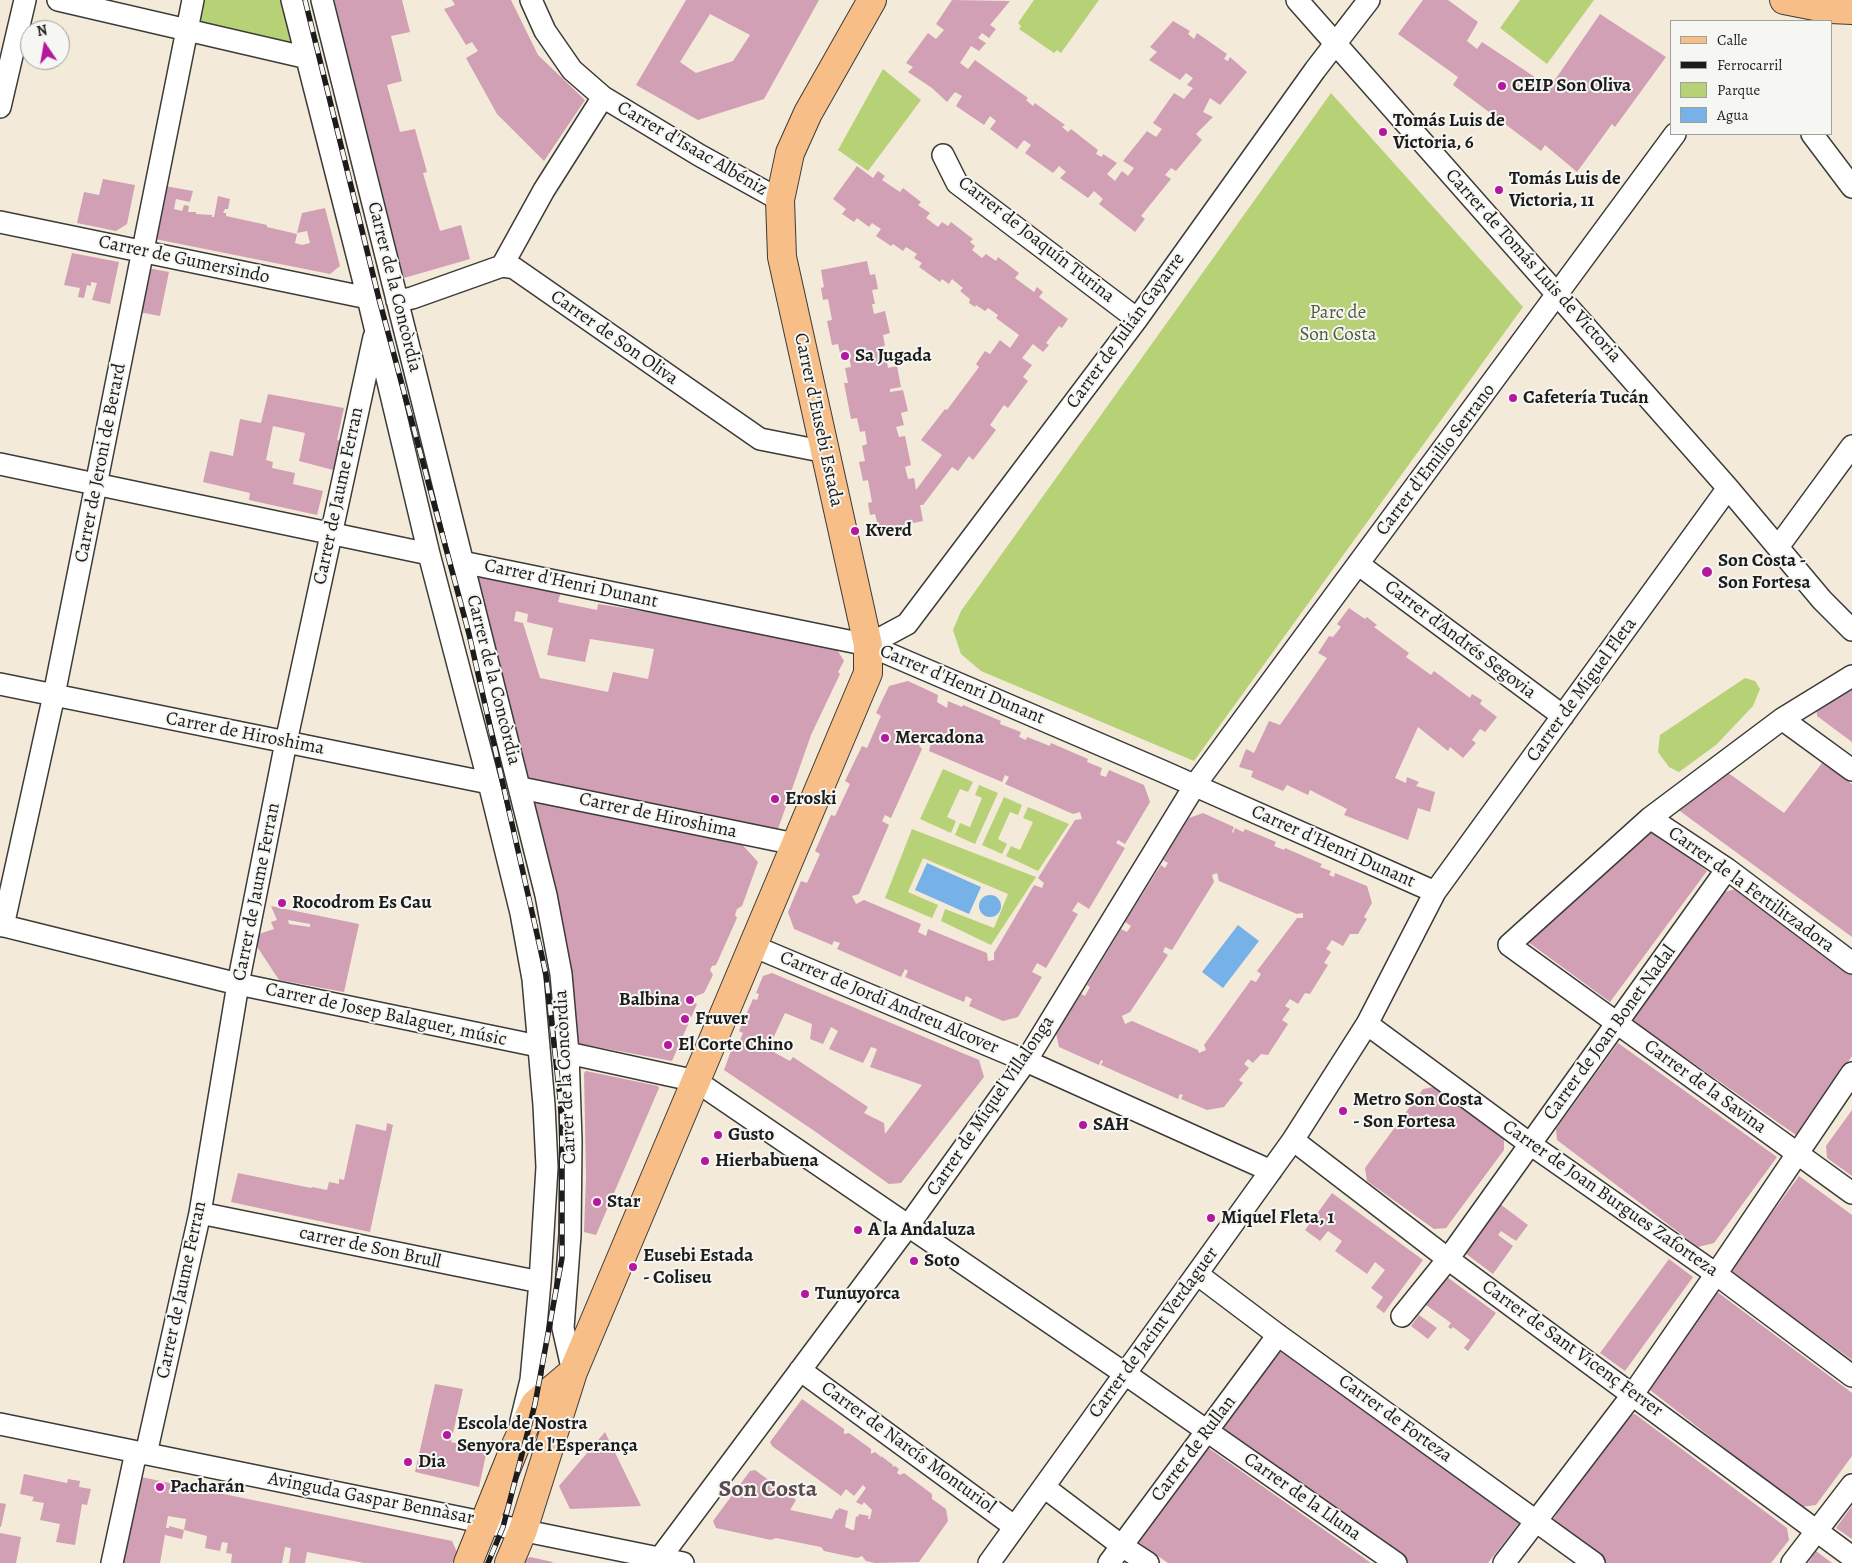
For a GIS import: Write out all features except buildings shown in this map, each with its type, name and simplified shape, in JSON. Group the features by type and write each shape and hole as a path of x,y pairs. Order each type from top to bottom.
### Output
{"main road":[{"name":"Carrer d'Eusebi Estada","path":"509,1563 523,1530 573,1372 868,673 868,645 782,258 780,200 790,153 808,113 872,0"},
{"path":"1784,0 1830,9 1852,10"},
{"name":"Carrer d'Eusebi Estada","path":"468,1563 515,1447 535,1404 573,1372"}],"street":[{"path":"0,107 26,0"},
{"path":"58,0 308,58"},
{"name":"Carrer de Jeroni de Berard","path":"2,925 54,695 193,0"},
{"name":"Carrer de la Concòrdia","path":"292,0 521,913 533,979 544,1105 547,1167 540,1282"},
{"name":"Carrer de la Concòrdia","path":"322,0 520,788 546,895 559,964 568,1053 570,1142 570,1235 563,1328 573,1372"},
{"name":"Carrer d'Isaac Albéniz","path":"531,0 545,30 572,70 603,97 699,155 780,200"},
{"name":"Carrer de Tomás Luis de Victoria","path":"1297,0 1728,488 1822,600 1852,630"},
{"name":"Carrer de Julián Gayarre","path":"868,645 907,624 1137,318 1315,70 1368,0"},
{"name":"Carrer d'Isaac Albéniz","path":"502,266 544,190 603,97"},
{"name":"Carrer d'Emilio Serrano","path":"1194,785 1674,135"},
{"path":"1813,135 1852,187"},
{"name":"Carrer de Joaquín Turina","path":"943,155 957,183 1137,318"},
{"name":"Carrer de Gumersindo","path":"0,222 368,298"},
{"path":"397,301 412,298 502,266"},
{"name":"Carrer de Son Oliva","path":"502,266 514,268 760,439 826,452"},
{"name":"Carrer de Jaume Ferran","path":"112,1563 200,1213 238,984 286,742 375,332"},
{"path":"1778,547 1852,446"},
{"path":"0,464 430,554"},
{"name":"Carrer de Miguel Fleta","path":"1435,892 1728,488"},
{"name":"Carrer d'Henri Dunant","path":"462,562 868,645 1194,785 1435,892"},
{"name":"Carrer d'Andrés Segovia","path":"1358,564 1563,716"},
{"path":"1650,818 1782,719 1852,676"},
{"name":"Carrer de Hiroshima","path":"0,684 489,783"},
{"path":"1782,719 1852,770"},
{"name":"Carrer de Miquel Villalonga","path":"660,1558 908,1226 1026,1061 1194,785"},
{"name":"Carrer de Hiroshima","path":"520,788 796,844"},
{"name":"Carrer de la Fertilitzadora","path":"1650,818 1727,869 1852,963"},
{"name":"Carrer de la Savina","path":"1650,818 1509,945 1852,1193"},
{"name":"Carrer de Joan Bonet Nadal","path":"1402,1316 1448,1259 1727,869"},
{"name":"Carrer de Jacint Verdaguer","path":"989,1563 1293,1140 1367,1024 1435,892"},
{"name":"Carrer de Josep Balaguer, músic","path":"2,925 238,984 538,1046"},
{"name":"Carrer de Jordi Andreu Alcover","path":"753,946 1026,1061 1271,1171"},
{"name":"Carrer de Joan Burgues Zaforteza","path":"1367,1024 1530,1144 1716,1274 1852,1376"},
{"path":"568,1053 696,1081"},
{"path":"1504,1563 1633,1394 1852,1073"},
{"name":"Carrer de la Lluna","path":"696,1081 1124,1373 1396,1563"},
{"name":"Carrer de Sant Vicenç Ferrer","path":"1293,1140 1448,1259 1852,1557"},
{"name":"carrer de Son Brull","path":"200,1213 540,1282"},
{"name":"Carrer de Forteza","path":"1197,1274 1278,1335 1594,1563"},
{"name":"Carrer d'Eusebi Estada","path":"515,1447 530,1380 540,1282"},
{"name":"Carrer de Rullan","path":"1109,1563 1278,1335"},
{"name":"Carrer de Narcís Monturiol","path":"800,1370 1015,1527"},
{"name":"Avinguda Gaspar Bennàsar","path":"0,1424 683,1563"},
{"path":"1792,1563 1852,1485"},
{"path":"1044,1487 1122,1546 1148,1563"}],"green space":[{"path":"204,0 281,0 291,43 200,22"},
{"path":"1034,0 1099,0 1061,53 1057,50 1054,53 1019,29 1021,26 1018,23"},
{"path":"1520,0 1594,0 1547,64 1500,28"},
{"path":"883,69 921,100 868,171 838,150"},
{"name":"Parc de Son Costa","path":"1331,93 1523,307 1194,761 981,671 961,654 953,630 961,611"},
{"path":"1745,678 1755,681 1760,689 1753,706 1716,745 1679,772 1669,767 1658,752 1660,735"},
{"path":"943,769 973,782 968,792 960,789 947,817 956,821 951,833 920,819"},
{"path":"979,785 998,793 975,844 955,835 960,823 970,827 982,798 975,795"},
{"path":"1004,797 1022,805 1018,815 1010,812 998,839 1007,844 1002,854 982,845"},
{"path":"1028,807 1069,824 1038,871 1006,856 1011,846 1020,850 1033,822 1023,818"},
{"path":"912,829 1036,877 991,945 941,921 945,909 994,928 1008,894 923,858 908,892 938,905 932,918 885,898"}],"water":[{"path":"927,863 981,887 969,914 915,890"},
{"path":"990,895 998,898 1001,906 998,914 990,917 982,914 979,906 982,898"},
{"path":"1238,925 1259,941 1223,988 1202,972"}],"railway":[{"path":"305,0 379,299 469,634 546,974 562,1115 562,1258 535,1404 503,1527 488,1563"}],"place":[{"name":"CEIP Son Oliva","path":"1502,86"},
{"name":"Tomás Luis de Victoria, 6","path":"1383,132"},
{"name":"Tomás Luis de Victoria, 11","path":"1499,190"},
{"name":"Sa Jugada","path":"845,356"},
{"name":"Cafetería Tucán","path":"1513,398"},
{"name":"Kverd","path":"855,531"},
{"name":"Son Costa - Son Fortesa","path":"1707,572"},
{"name":"Mercadona","path":"885,738"},
{"name":"Eroski","path":"775,799"},
{"name":"Rocodrom Es Cau","path":"282,903"},
{"name":"Balbina","path":"690,1000"},
{"name":"Fruver","path":"685,1019"},
{"name":"El Corte Chino","path":"668,1045"},
{"name":"Metro Son Costa - Son Fortesa","path":"1343,1111"},
{"name":"SAH","path":"1083,1125"},
{"name":"Gusto","path":"718,1135"},
{"name":"Hierbabuena","path":"705,1161"},
{"name":"Star","path":"597,1202"},
{"name":"Miquel Fleta, 1","path":"1211,1218"},
{"name":"A la Andaluza","path":"858,1230"},
{"name":"Soto","path":"914,1261"},
{"name":"Eusebi Estada - Coliseu","path":"633,1267"},
{"name":"Tunuyorca","path":"805,1294"},
{"name":"Escola de Nostra Senyora de l'Esperança","path":"447,1435"},
{"name":"Dia","path":"408,1462"},
{"name":"Pacharán","path":"160,1487"}],"district":[{"name":"Son Costa","path":"768,1490"}]}
